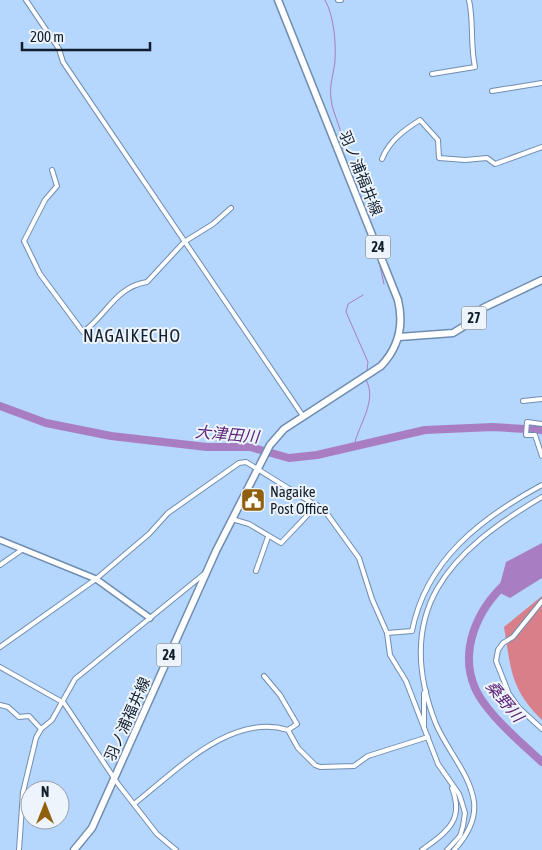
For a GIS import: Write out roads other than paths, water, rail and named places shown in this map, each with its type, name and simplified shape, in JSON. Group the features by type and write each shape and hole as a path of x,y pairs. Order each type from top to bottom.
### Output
{"main road":[{"name":"羽ノ浦福井線","path":"74,850 92,828 206,573 270,445 284,429 302,416 381,366 390,357 399,337 401,312 398,300 278,0"},
{"name":"27","path":"399,337 453,333 463,328 483,308 542,280"}],"street":[{"path":"26,0 59,49 63,62 302,416"},
{"path":"432,74 475,67 472,15 469,0"},
{"path":"492,91 542,83"},
{"path":"382,159 385,151 404,130 420,120 438,140 439,158 465,160 487,158 495,164 542,147"},
{"path":"52,170 58,186 45,200 24,241 40,274 83,332 127,289 136,284 147,282 184,242 214,224 231,208"},
{"path":"523,401 542,398"},
{"path":"542,424 527,422 526,434 535,436 542,456"},
{"path":"0,647 96,579 189,496 239,463 246,462 325,510 355,550 372,599 387,633 390,655 406,681 438,764 459,794 465,813 460,836 447,850"},
{"path":"387,633 412,631 419,603 426,586 445,558 490,518 542,485"},
{"path":"454,850 470,827 474,804 467,779 436,723 426,691 421,656 426,615 435,590 446,573 486,534 542,497"},
{"path":"232,519 249,524 277,542 283,542 317,505"},
{"path":"256,571 268,537"},
{"path":"0,540 96,579 150,618"},
{"path":"0,565 23,549"},
{"path":"19,850 23,792 36,738 40,729 52,720 74,680 206,573"},
{"path":"542,601 513,636 502,643 496,660 509,694 519,708 542,729"},
{"path":"0,667 61,702 134,804 163,841 176,850"},
{"path":"134,804 215,741 226,735 256,726 288,730 297,724 280,695 264,676"},
{"path":"424,728 424,694 426,691"},
{"path":"0,705 8,707 19,717 29,716 40,729"},
{"path":"288,730 298,748 314,765 320,767 354,766 368,756 428,737"},
{"path":"422,850 453,824 456,817 457,802 452,784"}],"waterway":[{"path":"325,0 334,29 335,60 331,94 332,106 342,137 342,151"},
{"path":"337,156 340,166"},
{"path":"379,262 384,284"},
{"path":"363,295 348,304 346,312 368,362 367,370"},
{"path":"354,446 369,405 370,396 366,380"},
{"name":"大津田川","path":"0,406 46,423 111,436 207,447 250,447 289,458 317,455 425,430 493,427 542,430"},
{"name":"桑野川","path":"505,584 486,606 474,632 470,646 471,674 475,688 487,707 542,762"}],"place":[{"name":"Nagaike Post Office","path":"253,500"}],"district":[{"name":"NAGAIKECHO","path":"132,335"}]}
